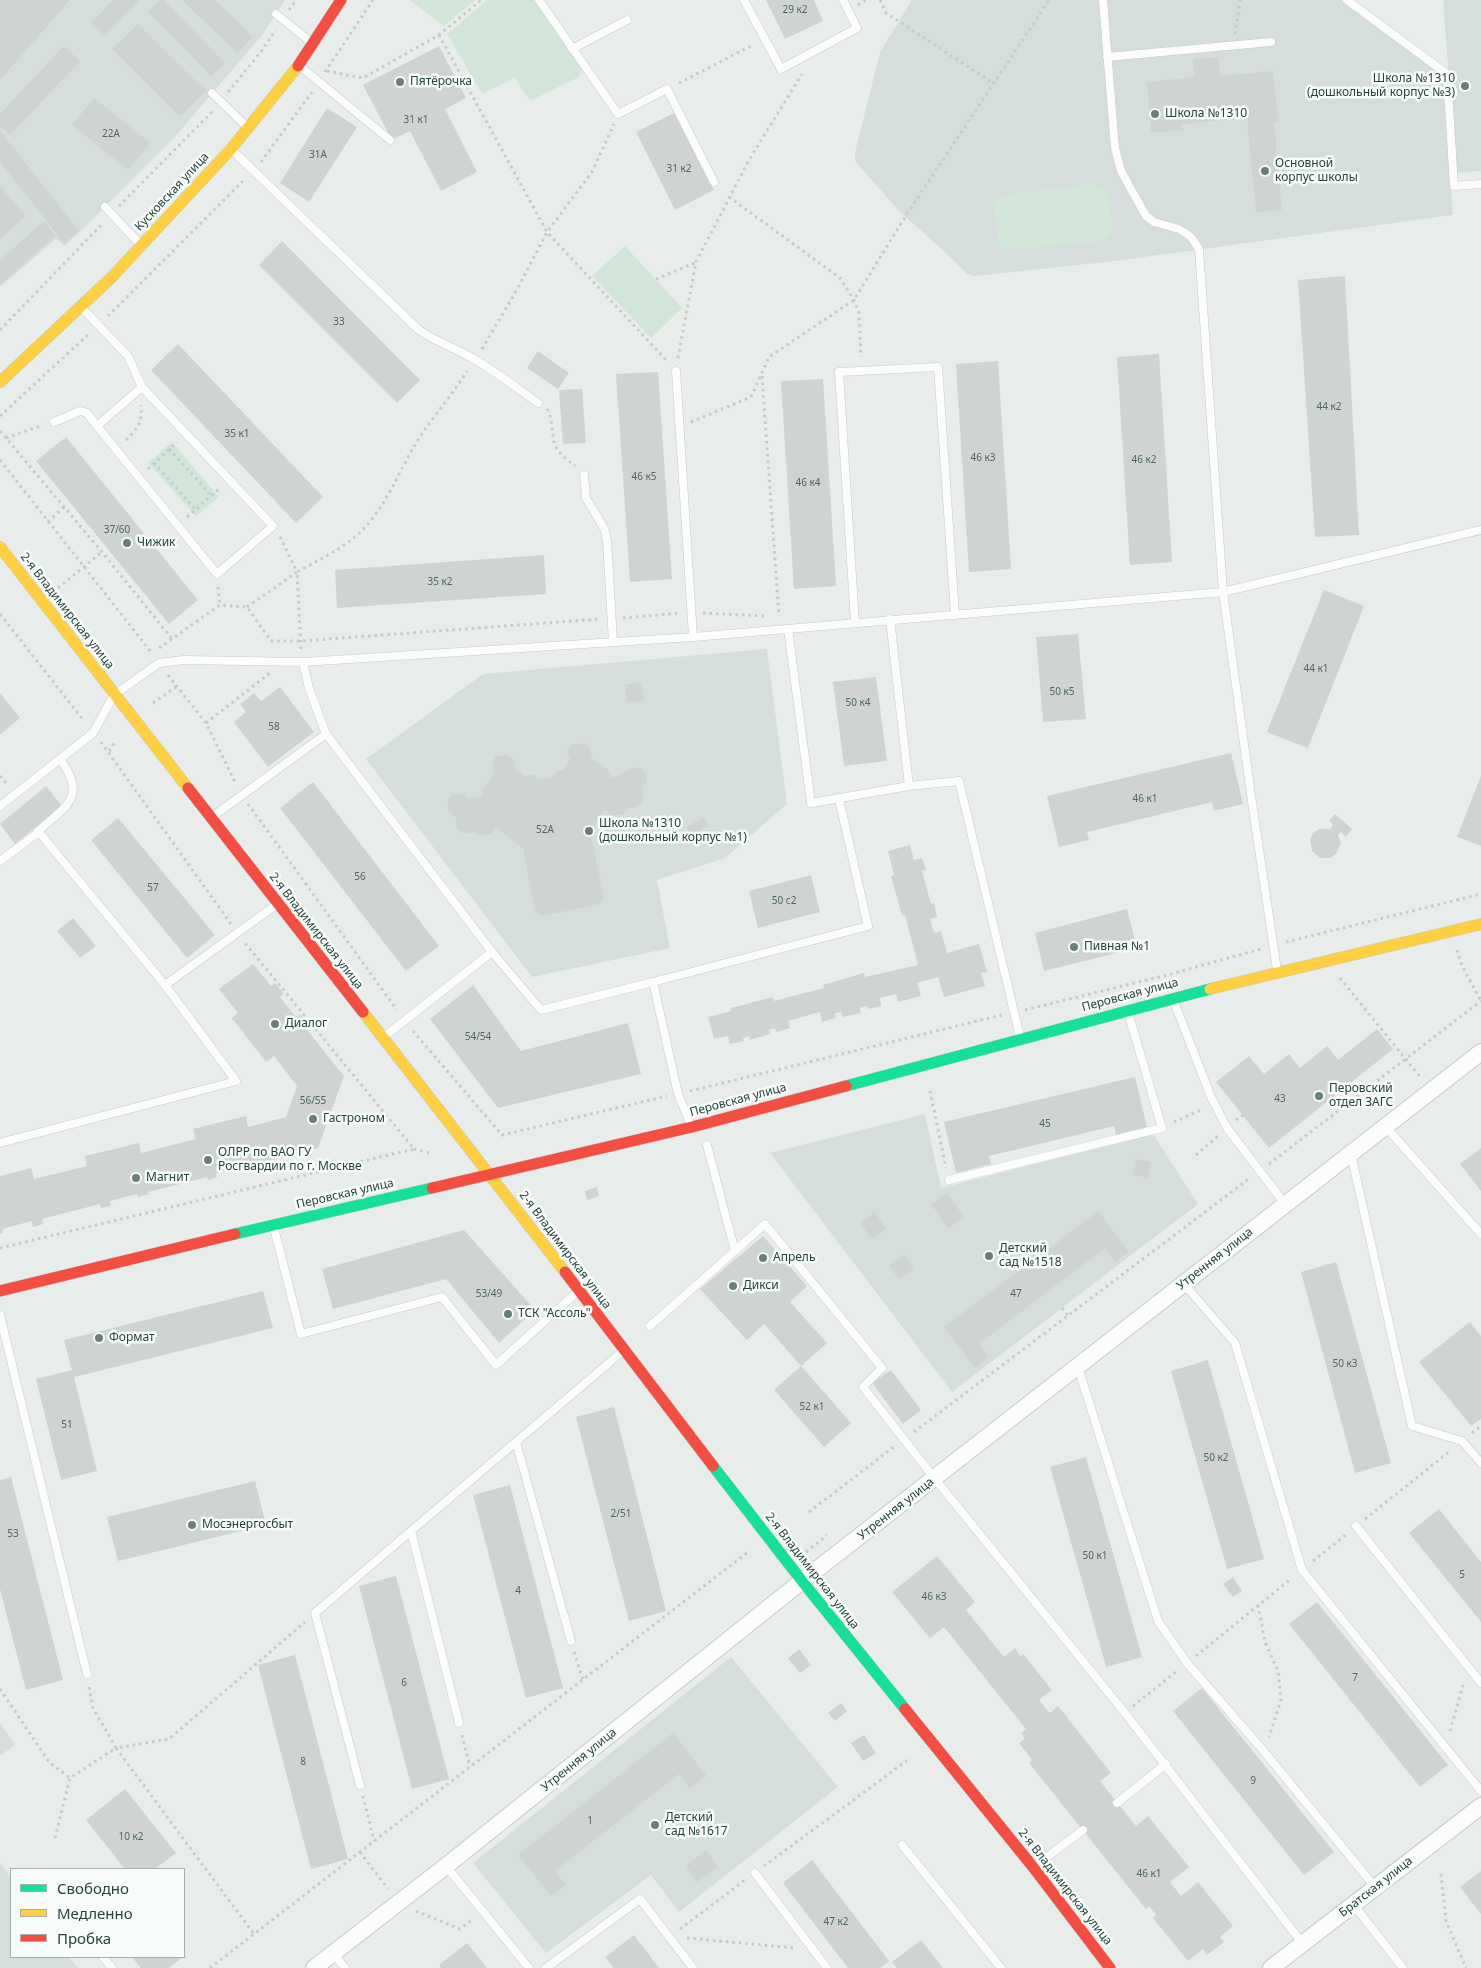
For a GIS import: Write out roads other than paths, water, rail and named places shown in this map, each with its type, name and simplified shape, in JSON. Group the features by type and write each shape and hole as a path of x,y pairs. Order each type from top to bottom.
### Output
{"street":[{"name":"Кусковская улица","path":"0,382 81,307 231,149 299,65 341,0"},
{"name":"2-я Владимирская улица","path":"0,547 490,1175 802,1581 1033,1867 1110,1968"},
{"name":"Перовская улица","path":"0,1291 692,1127 1173,998 1478,925"},
{"path":"1478,925 1481,938"},
{"name":"Утренняя улица","path":"314,1968 446,1866 802,1581 1481,1052"},
{"name":"Братская улица","path":"1271,1968 1481,1806"}],"lane":[{"path":"539,0 618,114 667,89 714,182"},
{"path":"744,0 781,69 857,28 843,0"},
{"path":"1103,0 1115,148 1121,171 1146,216 1154,222 1179,229 1191,237 1199,249 1222,592 1278,972"},
{"path":"1347,0 1446,74 1454,186 1481,184"},
{"path":"276,14 313,44"},
{"path":"572,48 627,20"},
{"path":"1107,57 1270,42"},
{"path":"299,65 390,140"},
{"path":"212,93 247,127"},
{"path":"231,149 419,330 433,340 451,346 475,359 538,403"},
{"path":"105,207 141,245"},
{"path":"54,422 80,411 87,413 217,574 273,526 187,433 141,388 128,356 81,307"},
{"path":"854,623 839,372 938,367 956,614"},
{"path":"676,371 693,637"},
{"path":"97,426 141,388"},
{"path":"584,475 586,498 604,528 607,540 613,642"},
{"path":"0,806 93,733 114,695 159,663 184,660 303,662 693,637 1222,592 1481,530"},
{"path":"890,619 909,786"},
{"path":"788,629 810,803 909,786 959,781 1021,1039"},
{"path":"303,662 309,688 326,734 492,952 542,1010 868,926 839,798"},
{"path":"211,818 326,734"},
{"path":"0,861 39,832 71,802 73,794 71,778 60,759"},
{"path":"0,1143 236,1081 165,985 39,832"},
{"path":"165,985 278,903"},
{"path":"382,1038 492,952"},
{"path":"653,982 678,1094 692,1127"},
{"path":"1173,998 1227,1128 1285,1204"},
{"path":"949,1180 1162,1128 1128,1010"},
{"path":"1385,1126 1481,1234"},
{"path":"707,1145 735,1250"},
{"path":"1351,1153 1412,1426 1462,1441 1481,1463"},
{"path":"650,1326 765,1224 882,1368 863,1387 935,1479 1166,1764 1302,1944"},
{"path":"273,1225 300,1334 442,1297 496,1365 579,1290"},
{"path":"1184,1284 1235,1343 1302,1570 1481,1791"},
{"path":"0,1315 87,1674"},
{"path":"360,1785 315,1614 624,1350"},
{"path":"1078,1367 1158,1622 1187,1663 1262,1749 1375,1888"},
{"path":"516,1442 571,1641"},
{"path":"1356,1526 1481,1683"},
{"path":"411,1531 459,1723"},
{"path":"1118,1803 1166,1764"},
{"path":"1033,1867 1083,1830"},
{"path":"902,1845 1001,1968"},
{"path":"446,1866 529,1968"},
{"path":"755,1873 827,1968"},
{"path":"546,1968 640,1899 693,1968"},
{"path":"1353,1904 1403,1968"},
{"path":"333,1953 345,1968"},
{"path":"104,1958 112,1968"}],"place":[{"name":"Пятёрочка","path":"400,82"},
{"name":"Школа №1310 (дошкольный корпус №3)","path":"1465,86"},
{"name":"Школа №1310","path":"1155,114"},
{"name":"Основной корпус школы","path":"1265,171"},
{"name":"Чижик","path":"127,543"},
{"name":"Школа №1310 (дошкольный корпус №1)","path":"589,831"},
{"name":"Пивная №1","path":"1074,947"},
{"name":"Диалог","path":"275,1024"},
{"name":"Перовский отдел ЗАГС","path":"1319,1096"},
{"name":"Гастроном","path":"313,1119"},
{"name":"ОЛРР по ВАО ГУ Росгвардии по г. Москве","path":"208,1160"},
{"name":"Магнит","path":"136,1178"},
{"name":"Детский сад №1518","path":"989,1256"},
{"name":"Апрель","path":"763,1258"},
{"name":"Дикси","path":"733,1286"},
{"name":"ТСК \"Ассоль\"","path":"508,1314"},
{"name":"Формат","path":"99,1338"},
{"name":"Мосэнергосбыт","path":"192,1525"},
{"name":"Детский сад №1617","path":"655,1825"}]}
